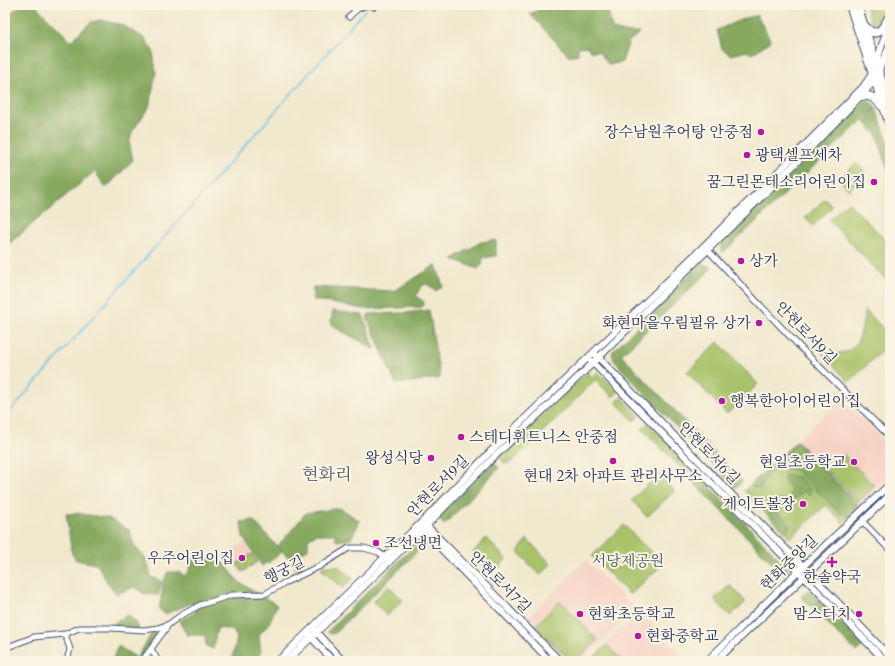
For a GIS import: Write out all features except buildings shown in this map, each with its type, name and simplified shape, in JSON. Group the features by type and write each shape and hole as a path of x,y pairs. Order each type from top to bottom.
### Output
{"main road":[{"path":"850,5 887,107 890,125"},
{"path":"857,5 875,73"},
{"path":"862,22 870,31 877,33 881,30 890,16"},
{"path":"861,96 874,97 887,107"}],"street":[{"path":"349,17 354,11 368,5"},
{"path":"875,73 890,22"},
{"path":"706,247 861,96 890,45"},
{"name":"안현로서9길","path":"387,558 423,525 490,452 596,355 706,247 875,73"},
{"name":"안현로서9길","path":"706,247 800,347 890,437"},
{"name":"안현로서6길","path":"596,355 734,497 804,566 890,657"},
{"name":"안현로서6길","path":"590,360 803,576 884,661"},
{"name":"현화중앙길","path":"707,661 798,571 890,484"},
{"path":"716,661 808,571 890,495"},
{"path":"862,521 890,550"},
{"name":"안현로서7길","path":"423,525 550,661"},
{"name":"안현로서7길","path":"423,525 560,661"},
{"name":"행궁길","path":"142,661 169,624 200,605 232,595 265,594 320,566 349,548 364,548 378,552 387,558"},
{"path":"287,661 309,635 312,627 387,558"},
{"path":"278,661 309,635 316,632 387,558"},
{"name":"행궁길","path":"5,648 34,637 65,634 79,628 144,630 169,624"},
{"path":"312,627 343,661"},
{"path":"65,634 70,649 67,661"},
{"path":"309,635 334,661"},
{"path":"151,649 158,661"}],"shaded area":[{"name":"현일초등학교","path":"842,399 890,447 890,477 860,506 797,440"},
{"name":"우주어린이집","path":"245,542 258,562 242,574 225,555"},
{"name":"현화초등학교","path":"586,560 635,608 582,661 567,661 526,619"},
{"name":"현화중학교","path":"639,612 687,661 588,661"}],"green space":[{"path":"22,5 35,5 71,41 91,22 101,20 123,25 144,38 153,51 156,73 149,107 132,132 129,142 133,160 106,188 95,171 5,247 5,17"},
{"path":"548,5 607,5 612,29 629,33 640,33 629,41 622,62 609,65 599,52 590,51 587,46 578,47 578,54 569,56 530,14"},
{"path":"865,5 886,7 879,25 876,28 873,26"},
{"path":"757,15 771,41 752,54 747,51 731,55 722,49 717,30 745,18"},
{"path":"865,101 870,101 876,107 723,253 721,251 720,244"},
{"path":"876,108 890,148 890,176 877,135 864,121"},
{"path":"856,163 866,173 849,190 839,179"},
{"path":"825,199 832,207 813,226 805,218"},
{"path":"848,202 889,244 884,250 890,256 890,284 829,220"},
{"path":"496,240 496,256 482,258 483,264 478,269 453,259 481,242"},
{"path":"700,264 705,264 712,268 621,355 743,481 735,488 614,360 612,352"},
{"path":"436,265 443,286 436,291 427,284 421,286 416,296 424,302 422,307 364,309 313,300 313,287 394,291"},
{"path":"429,310 440,378 396,384 367,318 369,314 405,313"},
{"path":"865,310 890,336 890,343 849,382 822,353 834,354 844,352 856,345"},
{"path":"333,311 363,315 375,349 334,327 331,322"},
{"path":"718,342 758,384 727,414 687,372"},
{"path":"588,372 592,377 598,372 618,392 613,397 595,380 513,461 505,464 499,457"},
{"path":"622,397 639,416 634,421 616,402"},
{"path":"648,423 694,469 688,475 642,429"},
{"path":"797,441 860,507 843,523 826,505 790,538 744,491"},
{"path":"797,442 860,507 849,516 840,514 800,474 792,469 784,468 785,453"},
{"path":"843,454 875,486 858,502 827,470"},
{"path":"780,457 780,469 773,471 768,476 764,481 762,488 753,487 751,485"},
{"path":"494,462 499,468 444,525 437,518"},
{"path":"659,474 674,491 647,517 632,500"},
{"path":"698,474 784,564 789,571 789,574 786,577 692,481"},
{"path":"785,475 799,477 811,490 809,495 804,491 794,500 790,496 791,488 784,480"},
{"path":"785,499 786,504 778,512 790,525 787,532 768,513 775,500"},
{"path":"340,508 360,521 351,539 336,541 336,534 316,534 308,539 308,549 295,555 303,570 299,571 278,546 306,513"},
{"path":"76,513 108,518 129,530 135,547 147,560 151,577 162,581 158,595 145,594 134,587 117,594 107,582 97,564 76,560 72,554 66,514"},
{"path":"253,520 282,552 262,566 243,537 241,522"},
{"name":"서당제공원","path":"624,525 663,564 630,595 592,556"},
{"path":"486,538 506,559 499,568 491,560 486,565 473,552"},
{"path":"527,539 551,564 540,575 518,552"},
{"path":"420,540 424,540 429,545 422,547 334,634 327,632"},
{"path":"252,554 257,562 243,572 237,564"},
{"path":"193,559 213,560 224,563 239,582 277,605 269,623 259,635 261,652 254,661 232,660 237,638 233,630 217,628 213,649 206,646 205,635 187,635 179,621 196,612 192,603 165,614 159,609 163,585 168,572 178,572 185,576 189,571"},
{"path":"323,566 338,566 353,578 343,588 321,569"},
{"path":"389,586 403,600 387,616 373,601"},
{"path":"729,586 731,586 746,602 730,616 714,599"},
{"path":"809,590 863,646 856,652 801,597"},
{"path":"560,601 598,640 576,661 571,661 535,626"},
{"path":"127,614 137,623 139,629 114,626 114,623"},
{"path":"153,631 158,634 139,661 114,661 113,658 118,646 137,658"},
{"path":"607,645 623,661 590,661"}],"waterway":[{"path":"5,417 366,9"}],"place":[{"name":"장수남원추어탕 안중점","path":"761,132"},
{"name":"광택셀프세차","path":"747,155"},
{"name":"꿈그린몬테소리어린이집","path":"874,182"},
{"name":"상가","path":"741,261"},
{"name":"화현마을우림필유 상가","path":"759,323"},
{"name":"행복한아이어린이집","path":"722,401"},
{"name":"스테디휘트니스 안중점","path":"461,437"},
{"name":"왕성식당","path":"431,458"},
{"name":"현대 2차 아파트 관리사무소","path":"613,461"},
{"name":"현일초등학교","path":"854,462"},
{"name":"게이트볼장","path":"803,504"},
{"name":"조선냉면","path":"376,543"},
{"name":"우주어린이집","path":"242,558"},
{"name":"한솔약국","path":"832,562"},
{"name":"현화초등학교","path":"580,614"},
{"name":"맘스터치","path":"859,614"},
{"name":"현화중학교","path":"638,636"}],"district":[{"name":"현화리","path":"327,474"}]}
